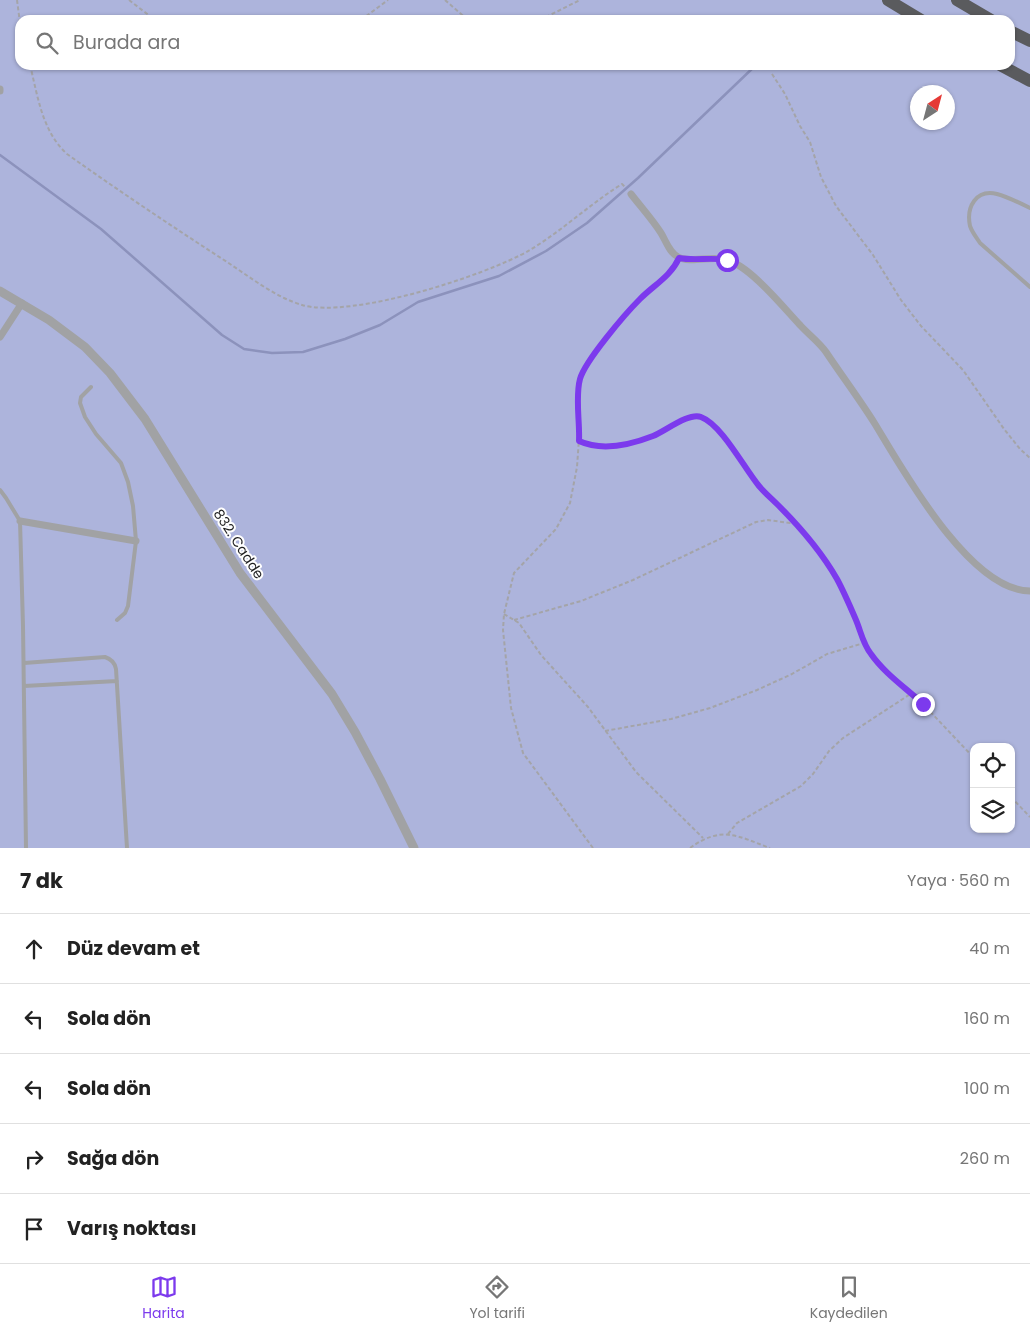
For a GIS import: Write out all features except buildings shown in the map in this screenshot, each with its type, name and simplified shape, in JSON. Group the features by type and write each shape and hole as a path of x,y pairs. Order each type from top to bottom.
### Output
{"highway":[{"path":"888,0 912,15"},
{"path":"957,0 982,15"},
{"path":"1015,34 1030,41"},
{"path":"1009,70 1030,81"}],"street":[{"path":"631,194 661,234 668,247 679,258 688,260 707,258 727,260 737,264 781,304 824,350 913,486 958,545 978,567 991,576 1023,591 1030,591"},
{"name":"832. Cadde","path":"0,292 22,303 62,329 85,347 110,374 145,419 240,573 332,694 355,732 414,848"},
{"path":"0,337 22,303"},
{"path":"20,521 136,541"}],"lane":[{"path":"1030,208 996,194 987,194 973,200 969,216 974,234 980,242 1030,287"},
{"path":"92,387 81,397 81,407 96,434 116,457 124,470 133,506 136,541 128,606 125,613 117,620"},
{"path":"0,490 20,521 26,848"},
{"path":"24,663 105,657 114,663 117,682 127,848"},
{"path":"24,686 117,682"}],"path":[{"path":"17,0 19,15"},
{"path":"129,0 148,15"},
{"path":"368,15 388,0"},
{"path":"445,0 462,15"},
{"path":"550,15 580,0"},
{"path":"31,70 46,127 55,142 67,154 178,230 277,294 304,306 322,309 340,308 415,293 500,266 546,240 595,201 622,184 624,186"},
{"path":"772,74 785,94 810,142 821,177 836,206 921,326 963,370 1010,436 1030,458"},
{"path":"593,848 522,753 511,708 502,630 504,614 514,572 556,529 570,503 577,467 579,441 578,390 585,367 622,319 641,298 670,273 679,258"},
{"path":"579,441 600,446 637,441 654,436 688,418 698,416 708,421 722,436 760,488 813,543 831,568 857,622 864,643 877,662 912,693 970,754"},
{"path":"514,620 581,601 633,580 756,522 768,520 793,522"},
{"path":"504,614 519,623 541,654 588,707 640,776 703,838"},
{"path":"606,731 671,719 710,708 792,674 832,652 864,643"},
{"path":"728,834 737,823 792,792 807,780 829,751 843,738 912,693"},
{"path":"1015,800 1030,817"},
{"path":"690,848 703,838 715,834 728,834 770,848"}],"shaded area":[{"path":"0,0 1030,0 1030,848 0,848"}],"waterway":[{"path":"0,155 101,229 222,335 244,349 272,353 303,352 345,339 380,325 418,302 499,276 546,251 587,223 638,178 751,70"}],"route":[{"path":"727,260 718,258 688,260 679,258 670,273 641,298 622,319 585,367 580,379 578,390 579,441 593,446 612,446 646,439 688,418 698,416 708,421 722,436 760,488 804,532 822,555 838,581 857,622 862,639 871,655 923,704"}]}
